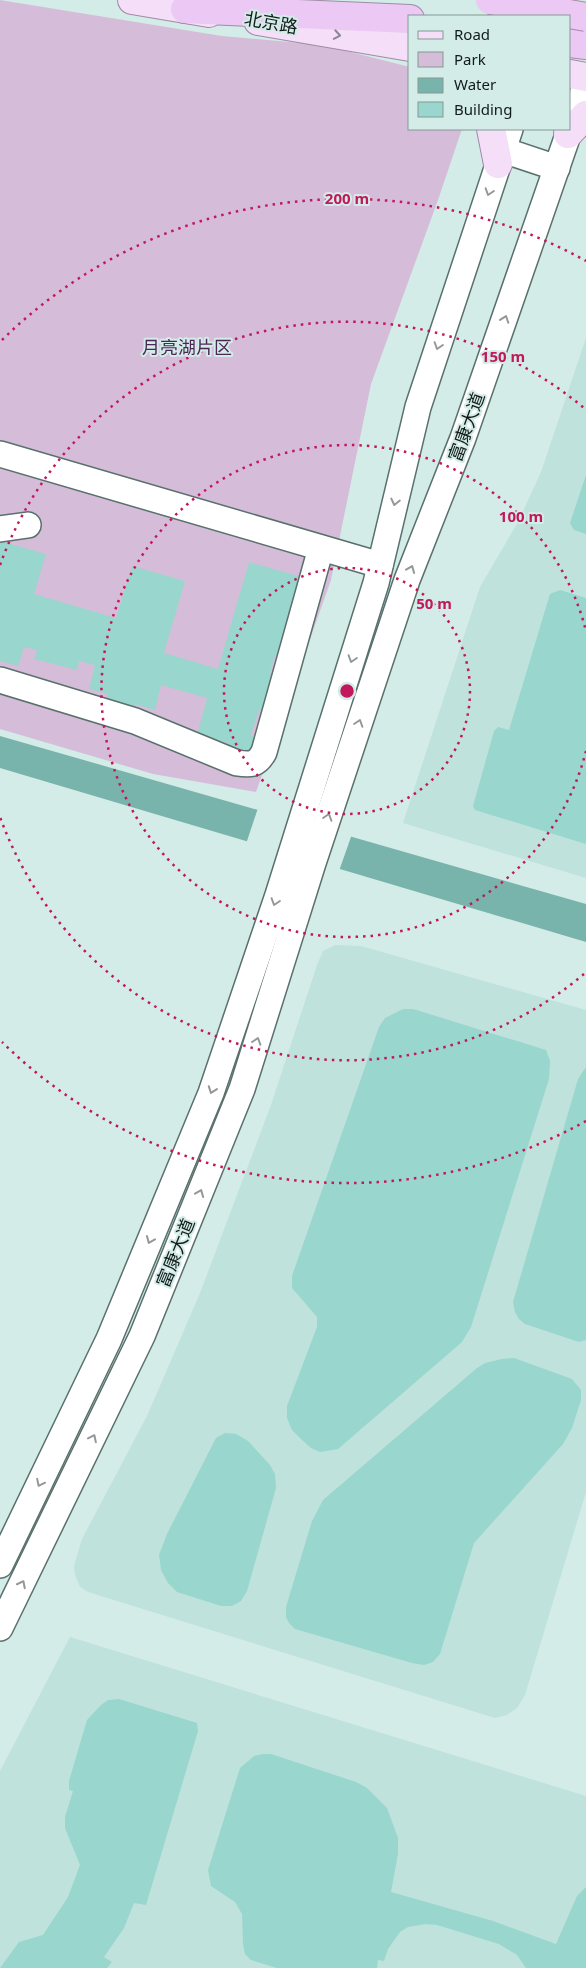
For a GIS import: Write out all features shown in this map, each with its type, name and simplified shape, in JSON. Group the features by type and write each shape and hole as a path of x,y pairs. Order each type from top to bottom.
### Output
{"highway":[{"path":"292,0 408,18"},
{"path":"490,0 586,16"},
{"path":"186,9 408,18"},
{"path":"571,43 586,45"}],"main road":[{"name":"北京路","path":"132,0 408,47"},
{"path":"571,74 586,77"}],"street":[{"path":"547,15 552,0"},
{"name":"富康大道","path":"0,1628 142,1336 242,1089 313,863 407,580 463,438 557,168 577,124 586,83"},
{"path":"0,454 380,565 418,407 501,143 557,168"},
{"path":"0,530 28,525"},
{"path":"0,680 135,721 237,763 254,764 260,760 264,752 321,548"},
{"name":"富康大道","path":"0,1565 109,1340 211,1093 278,895 288,856 380,565"}],"shaded area":[{"path":"586,338 586,878 403,823 480,587 518,522 541,472"},
{"path":"335,945 361,946 586,1010 586,1492 525,1695 517,1708 507,1715 495,1718 88,1592 80,1587 75,1575 74,1566 82,1539 147,1416 200,1293 271,1105 317,965 323,951"},
{"path":"70,1637 586,1796 586,1968 0,1968 0,1771"}],"green space":[{"name":"月亮湖片区","path":"0,0 222,36 323,45 408,66 408,130 462,130 371,384 331,580 256,792 153,774 0,729"}],"water":[{"path":"0,736 586,904 586,942 0,768"}],"pier":[{"path":"258,808 352,834 339,871 246,844"}],"building":[{"path":"586,475 586,534 574,530 570,523"},
{"path":"0,541 46,554 34,594 116,618 132,566 185,581 164,653 218,669 249,562 302,577 298,592 295,591 287,617 291,618 279,657 275,655 270,673 274,675 264,711 259,710 251,735 258,741 255,755 229,755 225,742 197,735 207,698 161,685 155,710 135,704 127,730 100,723 108,694 89,689 95,665 79,661 77,670 34,659 37,650 24,647 18,666 0,661"},
{"path":"560,590 586,598 586,844 475,810 473,806 494,731 498,727 509,730 550,594"},
{"path":"403,1009 413,1009 546,1050 550,1061 549,1079 471,1327 462,1342 338,1449 320,1452 311,1448 292,1430 287,1418 287,1406 317,1327 317,1317 292,1288 292,1276 379,1027 385,1018"},
{"path":"586,1067 586,1340 579,1342 525,1324 515,1312 513,1302 578,1079"},
{"path":"514,1358 572,1379 581,1390 581,1400 572,1428 563,1444 474,1543 440,1654 433,1662 424,1665 412,1663 295,1629 286,1617 286,1607 312,1521 323,1500 477,1368 485,1363"},
{"path":"225,1433 236,1434 248,1441 270,1465 275,1474 276,1488 247,1591 241,1601 232,1606 221,1606 177,1592 168,1583 161,1570 159,1555 167,1534 216,1438"},
{"path":"119,1699 197,1723 198,1731 146,1905 134,1903 124,1928 104,1957 112,1962 107,1968 0,1968 19,1942 43,1935 68,1897 80,1865 65,1828 65,1817 73,1791 69,1790 69,1781 87,1720 108,1700"},
{"path":"271,1754 356,1782 367,1788 387,1808 398,1838 398,1854 391,1892 493,1921 556,1944 577,1896 586,1887 586,1968 526,1968 517,1955 499,1944 437,1925 426,1924 408,1927 400,1932 388,1949 384,1961 378,1960 377,1968 277,1968 251,1960 245,1954 243,1944 242,1914 235,1902 211,1886 208,1870 240,1768 254,1756"}]}
